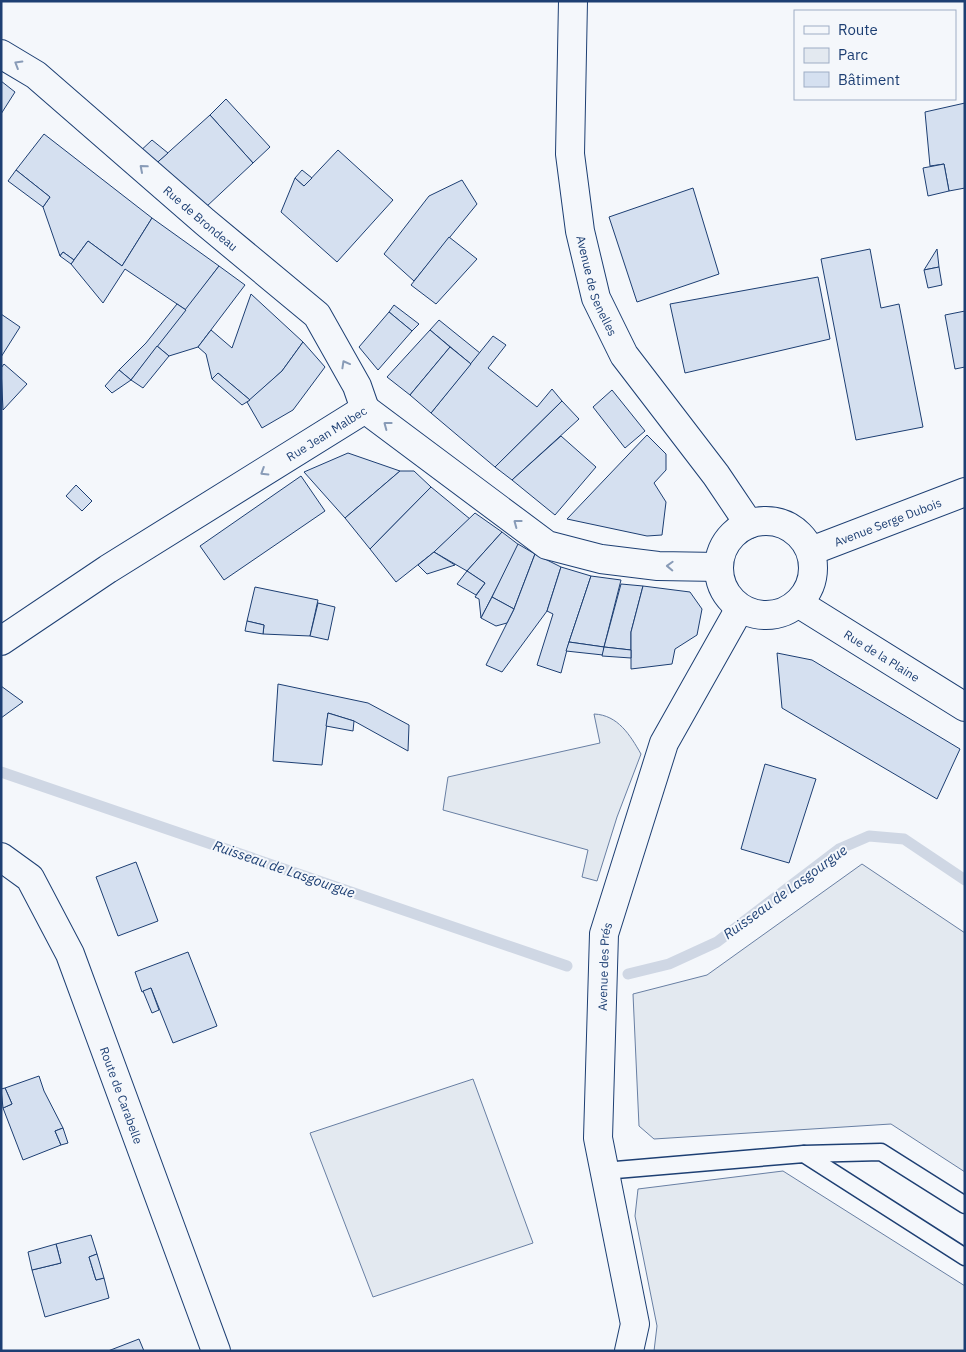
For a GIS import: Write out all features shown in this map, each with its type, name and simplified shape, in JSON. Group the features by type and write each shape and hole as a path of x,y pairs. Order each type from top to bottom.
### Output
{"street":[{"name":"Avenue de Senelles","path":"573,1 570,154 580,231 596,298 624,355 716,476 749,524"},
{"name":"Rue de Brondeau","path":"1,54 36,75 205,222 317,315 357,386 365,409"},
{"name":"Rue Jean Malbec","path":"1,641 108,569 365,409 547,545 601,559 658,566 719,567"},
{"name":"Avenue Serge Dubois","path":"811,551 965,492"},
{"path":"764,521 779,523 792,528 804,538 811,551 814,565 813,579 807,593 798,603 785,612 770,616 754,614 740,608 728,597 721,583 719,567 721,554 728,541 737,531 749,524 764,521"},
{"name":"Rue de la Plaine","path":"798,603 965,707"},
{"name":"Avenue des Prés","path":"629,1351 635,1324 598,1138 604,934 664,743 740,608"},
{"name":"Route de Carabelle","path":"1,857 30,878 70,954 216,1351"}],"lane":[{"path":"604,1171 804,1154 881,1152 965,1205"},
{"path":"804,1154 965,1257"}],"green space":[{"path":"594,714 602,715 617,722 628,733 641,754 617,817 597,881 582,877 588,850 443,810 448,777 600,743"},
{"path":"862,864 965,933 965,1172 891,1124 654,1139 639,1126 633,994 707,975"},
{"path":"473,1079 533,1243 373,1297 310,1133"},
{"path":"783,1171 965,1286 965,1351 654,1351 657,1326 635,1216 638,1189"}],"building":[{"path":"1,81 15,92 1,114"},
{"path":"226,99 270,147 253,163 210,115"},
{"path":"965,103 965,188 949,191 944,164 930,166 925,112"},
{"path":"210,115 253,163 206,207 151,168"},
{"path":"44,134 152,218 122,266 88,241 74,260 63,252 60,256 43,207 50,197 16,170"},
{"path":"152,140 168,153 151,168 136,155"},
{"path":"338,150 393,200 337,262 281,212 295,178 304,186"},
{"path":"944,164 949,191 928,196 923,168"},
{"path":"16,170 50,197 43,207 8,181"},
{"path":"302,170 312,178 304,186 295,178"},
{"path":"462,180 477,204 414,281 384,254 429,196"},
{"path":"693,188 719,274 637,302 609,217"},
{"path":"152,218 219,266 186,310 125,269 103,303 71,264 88,241 122,266"},
{"path":"449,237 477,259 436,304 411,285"},
{"path":"870,249 881,308 899,304 923,427 856,440 821,259"},
{"path":"937,249 939,267 924,270"},
{"path":"63,252 74,260 71,264 60,256"},
{"path":"219,266 245,285 198,347 169,356 157,346"},
{"path":"939,267 942,285 928,288 924,270"},
{"path":"818,277 830,339 685,373 670,304"},
{"path":"251,294 303,342 282,371 250,400 218,373 212,379 206,354 198,347 211,330 232,348"},
{"path":"177,304 186,310 131,380 119,370 146,343"},
{"path":"394,305 419,324 412,331 389,312"},
{"path":"965,311 965,367 955,369 945,315"},
{"path":"389,312 412,331 378,370 359,347"},
{"path":"1,314 20,327 1,357"},
{"path":"439,320 480,353 471,364 430,330"},
{"path":"430,330 450,347 410,395 387,377"},
{"path":"493,336 506,345 488,368 537,407 552,389 562,401 495,467 431,413"},
{"path":"303,342 325,367 293,410 262,428 247,402 282,371"},
{"path":"157,346 169,356 143,388 131,380"},
{"path":"450,347 471,364 431,413 410,395"},
{"path":"4,364 27,384 3,410 1,368"},
{"path":"119,370 131,380 112,393 105,386"},
{"path":"218,373 250,400 242,405 212,379"},
{"path":"612,390 645,431 625,448 593,407"},
{"path":"562,401 579,419 512,480 495,467"},
{"path":"647,435 666,454 666,470 654,483 666,502 662,535 647,536 567,519"},
{"path":"561,436 596,467 555,515 512,480"},
{"path":"348,453 400,471 345,518 304,472"},
{"path":"400,471 414,471 431,487 370,549 345,518"},
{"path":"301,476 325,511 224,580 200,546"},
{"path":"76,485 92,501 82,511 66,496"},
{"path":"431,487 470,519 434,552 396,582 370,549"},
{"path":"475,513 502,532 467,571 434,552"},
{"path":"502,532 519,545 481,618 479,599 475,597 485,583 467,571"},
{"path":"518,544 535,554 514,609 492,597"},
{"path":"434,552 455,565 427,574 418,565"},
{"path":"535,554 561,567 547,611 502,672 486,665 514,609"},
{"path":"561,567 591,576 569,642 561,673 537,665 553,614 547,611"},
{"path":"467,571 485,583 476,595 457,584"},
{"path":"591,576 621,580 604,647 569,642"},
{"path":"621,584 643,586 631,632 631,650 604,647"},
{"path":"643,586 690,592 702,609 697,635 675,649 672,664 631,669 631,632"},
{"path":"255,587 318,600 310,636 263,634 264,625 247,621"},
{"path":"492,597 514,609 507,623 496,626 481,618"},
{"path":"318,603 335,607 328,640 310,636"},
{"path":"247,621 264,625 263,634 245,631"},
{"path":"569,642 604,647 603,655 566,651"},
{"path":"604,647 631,650 631,658 602,656"},
{"path":"777,653 812,660 960,749 937,799 782,708"},
{"path":"278,684 368,703 409,725 408,751 354,721 328,713 322,765 273,761"},
{"path":"1,686 23,702 1,718"},
{"path":"328,713 354,721 353,731 326,726"},
{"path":"765,764 816,779 789,863 741,849"},
{"path":"136,862 158,921 118,936 96,877"},
{"path":"188,952 217,1026 173,1043 151,988 142,992 135,972"},
{"path":"151,988 159,1010 152,1013 143,991"},
{"path":"39,1076 44,1091 63,1128 55,1131 61,1145 23,1160 3,1108 12,1104 5,1088"},
{"path":"5,1088 12,1104 3,1108 1,1089"},
{"path":"63,1128 68,1143 61,1145 55,1131"},
{"path":"91,1235 97,1254 89,1257 96,1280 104,1278 109,1298 45,1317 32,1270 61,1263 56,1244"},
{"path":"56,1244 61,1263 32,1270 28,1252"},
{"path":"97,1254 104,1278 96,1280 89,1257"},
{"path":"139,1339 144,1351 108,1351"}],"waterway":[{"name":"Ruisseau de Lasgourgue","path":"1,772 567,966"},
{"name":"Ruisseau de Lasgourgue","path":"628,974 669,964 717,942 839,849 869,836 904,839 965,880"}]}
